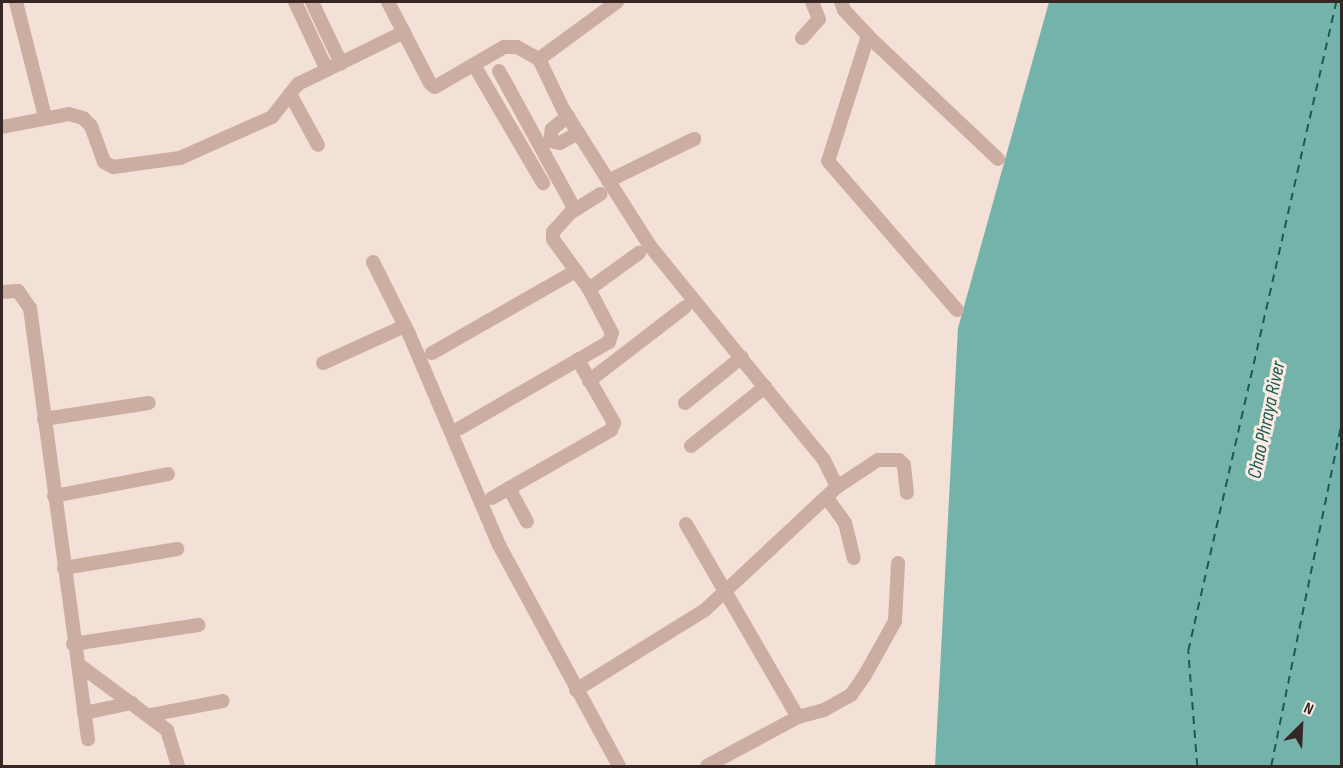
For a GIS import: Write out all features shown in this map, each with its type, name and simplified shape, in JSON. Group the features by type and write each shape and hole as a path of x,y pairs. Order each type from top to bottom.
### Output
{"street":[{"path":"16,2 45,117"},
{"path":"295,2 327,70"},
{"path":"312,2 341,63"},
{"path":"388,2 435,87 511,46 539,59 578,133 650,246 824,460 837,487"},
{"path":"539,59 617,2"},
{"path":"802,38 819,20 812,2"},
{"path":"841,2 844,10 868,36 998,159"},
{"path":"2,127 69,114 83,118 91,126 104,162 122,168 190,153 272,117 298,84 404,32"},
{"path":"868,36 828,161 957,310"},
{"path":"474,64 543,183"},
{"path":"499,70 545,144 575,210"},
{"path":"290,94 318,145"},
{"path":"545,144 552,129 568,116"},
{"path":"545,144 560,143 578,133"},
{"path":"608,181 694,139"},
{"path":"460,428 609,342 612,333 589,289 553,238 553,232 575,210 601,194"},
{"path":"589,289 639,253"},
{"path":"373,262 405,326 499,545 619,766"},
{"path":"432,353 576,271"},
{"path":"2,292 18,291 30,308 73,645 78,664 88,739"},
{"path":"589,381 685,307"},
{"path":"323,363 405,326"},
{"path":"685,403 742,357"},
{"path":"492,498 611,430 614,423 578,360"},
{"path":"691,446 765,387"},
{"path":"44,419 149,403"},
{"path":"576,690 705,610 837,487 886,458 904,465 908,493"},
{"path":"54,496 168,474"},
{"path":"509,488 527,522"},
{"path":"827,498 845,523 854,558"},
{"path":"686,525 798,717"},
{"path":"64,568 177,549"},
{"path":"707,766 798,717 824,710 851,695 865,675 895,621 898,563"},
{"path":"73,645 199,625"},
{"path":"78,664 150,715 167,730 178,766"},
{"path":"150,715 223,701"},
{"path":"84,713 132,703"}],"water":[{"name":"Chao Phraya River","path":"1049,2 1341,2 1341,766 935,766 958,328"}],"ferry route":[{"path":"1197,766 1188,651 1336,2"},
{"path":"1271,766 1342,421"}]}
